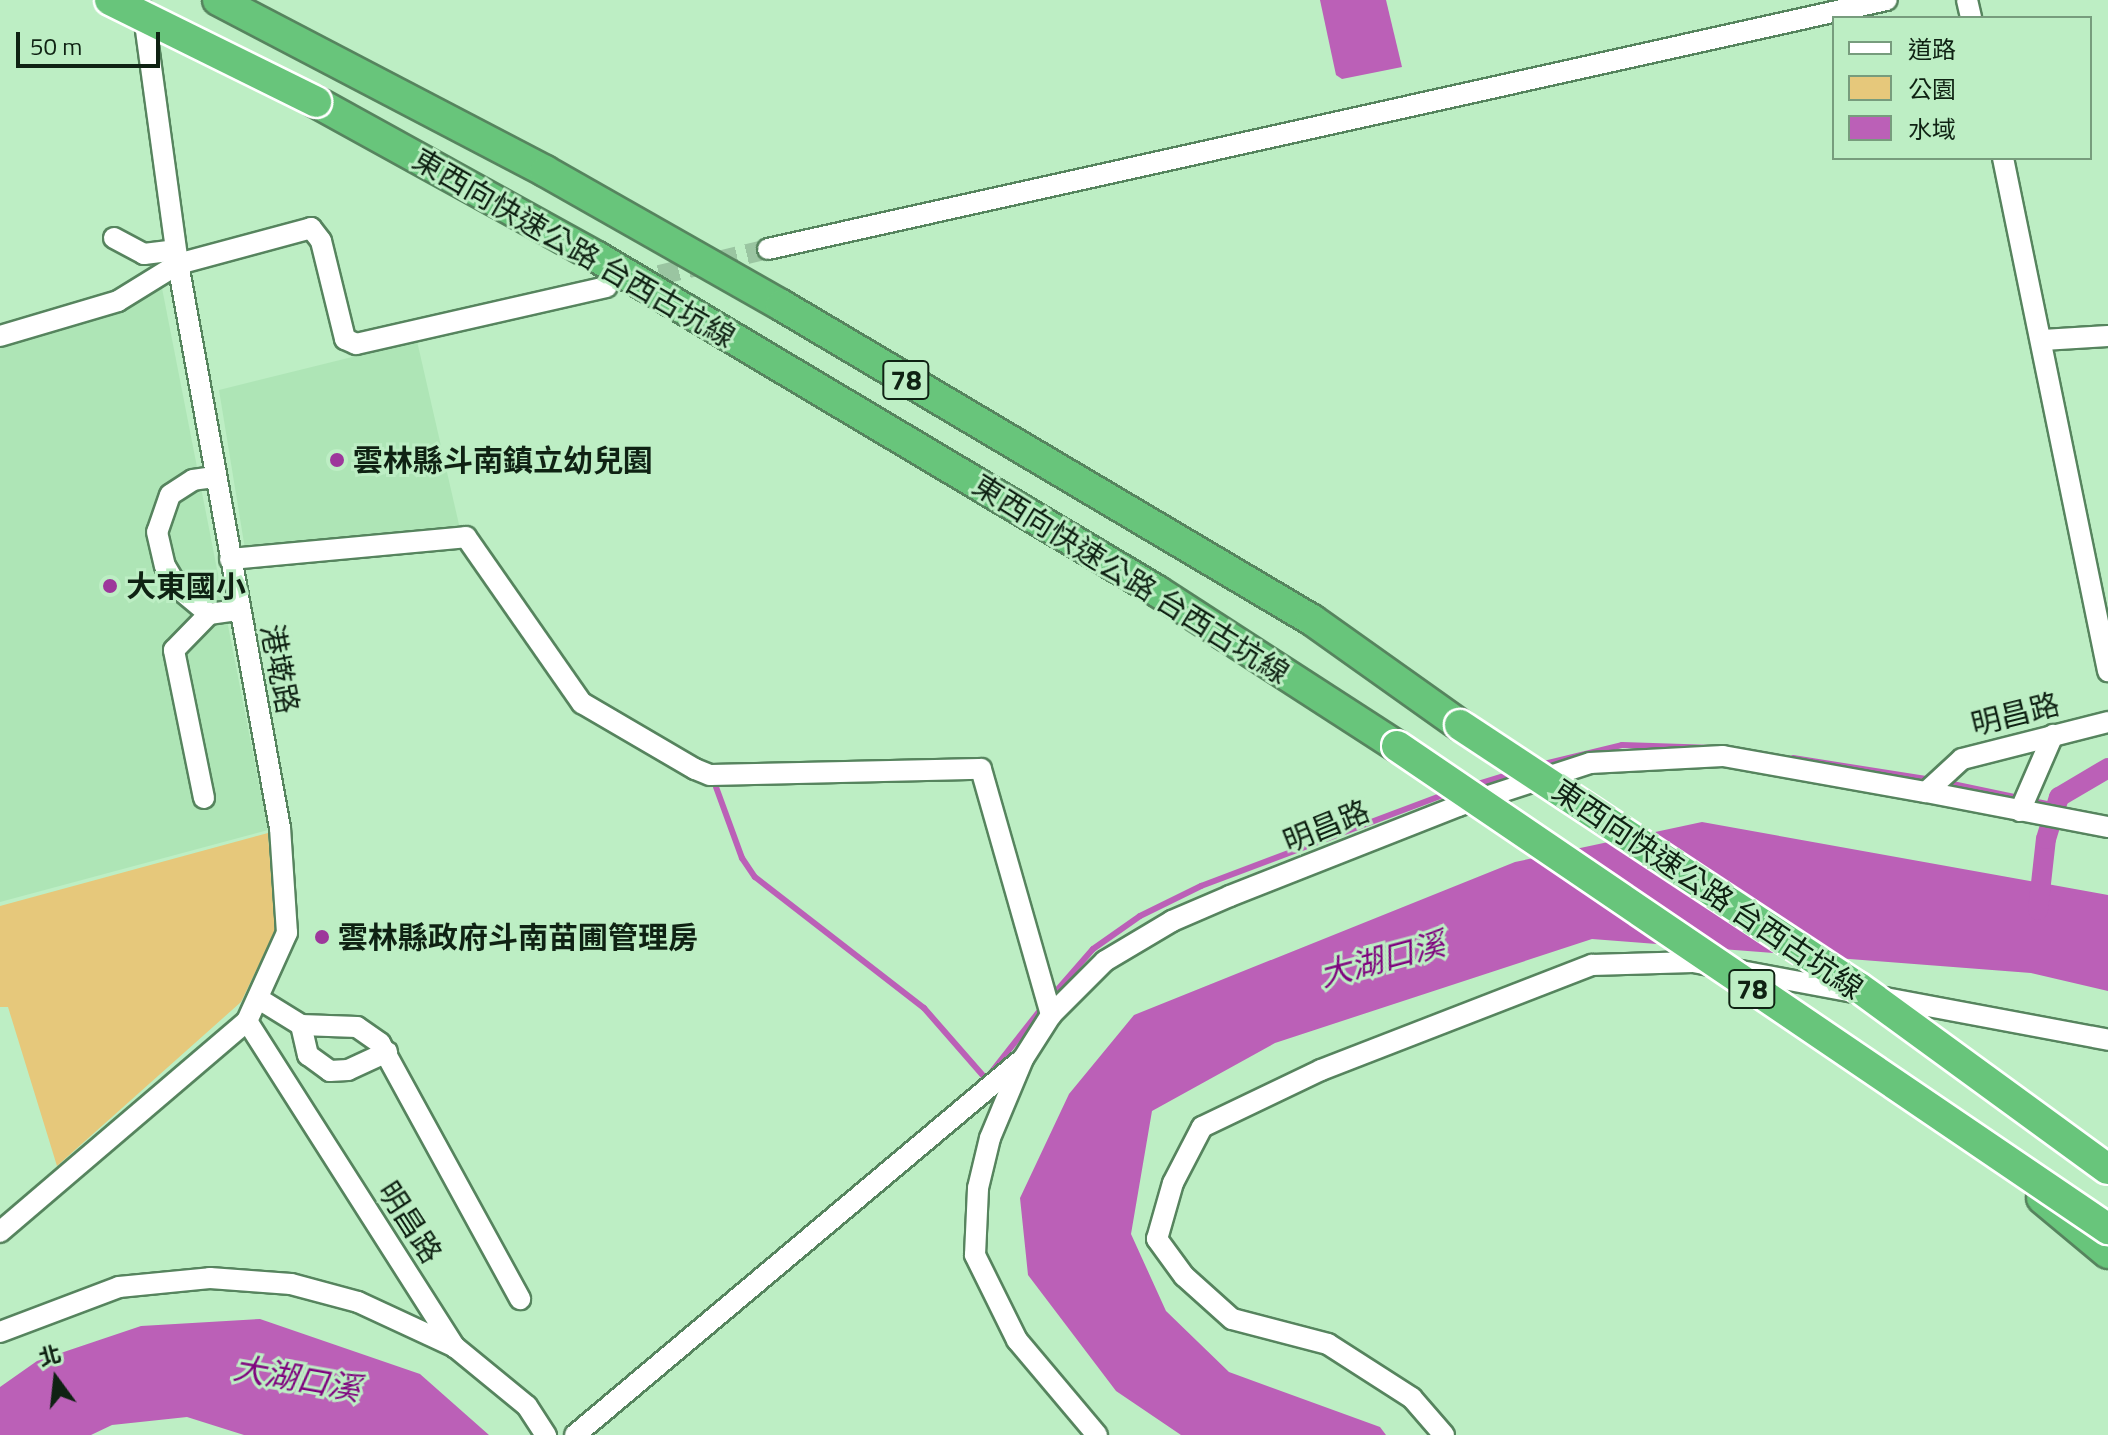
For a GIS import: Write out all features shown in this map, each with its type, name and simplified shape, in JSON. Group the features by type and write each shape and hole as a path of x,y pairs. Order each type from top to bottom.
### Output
{"highway":[{"name":"東西向快速公路 台西古坑線","path":"110,0 316,102 597,257 1062,534 1397,746 2108,1229"},
{"name":"東西向快速公路 台西古坑線","path":"218,0 337,59 781,305 1312,620 1460,725 1858,987 2101,1163"},
{"path":"1973,1140 2108,1253"}],"street":[{"name":"港墘路","path":"0,1232 247,1021 287,933 285,877 176,257 142,0"},
{"path":"768,249 1887,0"},
{"path":"2003,160 2043,340 2108,671"},
{"path":"114,238 144,254 176,257 311,228 321,241 345,339 356,344 607,287"},
{"path":"0,336 118,301 176,257"},
{"path":"2043,340 2108,336"},
{"path":"209,614 178,588 165,566 157,532 170,495 193,480 214,477"},
{"path":"230,559 466,537 582,703 695,769 710,775 981,769 1051,1015"},
{"path":"204,798 174,650 209,614 239,610"},
{"name":"明昌路","path":"1097,1435 1017,1340 975,1255 978,1188 990,1138 1023,1059 1051,1015 1105,961 1172,921 1458,806 1590,763 1723,756 1934,785 1962,759 2108,722"},
{"path":"2020,811 2053,735"},
{"path":"1934,785 2020,811 2108,827"},
{"path":"1444,1435 1412,1398 1328,1344 1232,1319 1184,1276 1157,1239 1173,1183 1202,1127 1321,1070 1592,965 1693,962 2108,1040"},
{"path":"259,999 301,1025 357,1027 387,1052 520,1299"},
{"name":"明昌路","path":"247,1021 455,1347 527,1406 546,1435"},
{"path":"301,1025 308,1055 330,1071 348,1070 387,1052"},
{"path":"575,1435 1023,1059"},
{"path":"0,1332 119,1287 210,1278 291,1284 358,1302 455,1347"}],"shaded area":[{"name":"大東國小","path":"161,283 268,830 0,902 0,342"},
{"name":"雲林縣斗南鎮立幼兒園","path":"417,341 460,529 245,549 219,390"}],"green space":[{"path":"268,833 275,931 241,1002 57,1166 8,1007 0,1007 0,906"}],"water":[{"path":"1320,0 1386,0 1402,67 1342,79 1336,75"},
{"name":"大湖口溪","path":"1702,822 2108,895 2108,991 2031,973 1592,939 1275,1043 1152,1111 1131,1234 1166,1311 1229,1372 1380,1427 1386,1435 1181,1435 1116,1391 1028,1275 1020,1198 1069,1094 1134,1015 1515,862"},
{"name":"大湖口溪","path":"260,1319 420,1374 489,1435 244,1435 187,1417 112,1425 91,1435 0,1435 0,1387 37,1361 141,1326"}],"waterway":[{"path":"1540,765 1622,745 1714,748"},
{"path":"1793,758 1932,780"},
{"path":"2038,910 2046,839 2059,797 2108,768"},
{"path":"1471,786 1514,773"},
{"path":"1943,782 2057,806"},
{"path":"716,787 742,858 755,877 924,1008 986,1079 1045,1004"},
{"path":"1052,996 1093,949 1140,916 1201,886 1449,793"}],"tunnel":[{"path":"630,282 768,249"}],"place":[{"name":"雲林縣斗南鎮立幼兒園","path":"337,460"},
{"name":"大東國小","path":"110,586"},
{"name":"雲林縣政府斗南苗圃管理房","path":"322,937"}]}
